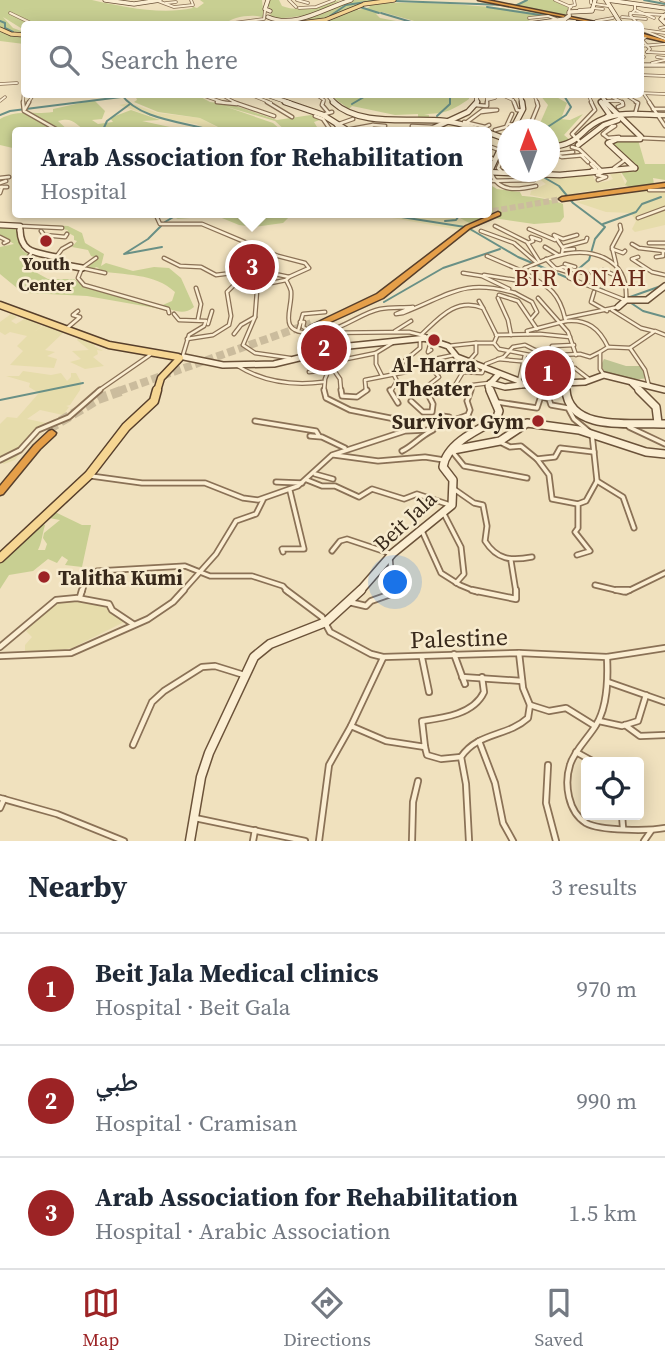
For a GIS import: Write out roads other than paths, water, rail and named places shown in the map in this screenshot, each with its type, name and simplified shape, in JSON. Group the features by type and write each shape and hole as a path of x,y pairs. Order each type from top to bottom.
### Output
{"highway":[{"path":"482,1 524,9"},
{"path":"482,1 588,21"},
{"path":"569,18 588,21"},
{"path":"644,33 665,41"},
{"path":"665,188 649,190 563,200 665,188"},
{"path":"313,324 379,293 485,218"},
{"path":"0,484 30,446 50,431 0,492"}],"main road":[{"path":"317,21 356,6 394,0"},
{"path":"0,29 21,35"},
{"path":"0,305 43,325 150,355 181,357"},
{"path":"0,558 89,475 126,427 154,401 162,378 181,357"}],"street":[{"path":"105,0 159,1 186,7 194,4 191,0"},
{"path":"117,1 151,0"},
{"path":"240,21 265,19 268,0"},
{"path":"289,0 298,7 318,6 334,0"},
{"path":"297,0 308,3"},
{"path":"267,12 278,20 306,17 349,0"},
{"path":"555,0 570,6 575,5 574,0"},
{"path":"608,0 620,1 654,18"},
{"path":"608,0 620,21"},
{"path":"661,0 665,1"},
{"path":"164,4 178,1"},
{"path":"631,15 634,7 631,3 643,4"},
{"path":"593,5 603,9"},
{"path":"593,5 592,16 598,21"},
{"path":"556,21 569,18 593,5"},
{"path":"582,10 578,10 593,5 608,6"},
{"path":"569,18 570,6"},
{"path":"634,7 665,8"},
{"path":"659,8 657,11 663,15"},
{"path":"14,15 27,21"},
{"path":"624,21 631,15 663,15"},
{"path":"631,15 646,19"},
{"path":"631,15 636,21"},
{"path":"659,26 665,25 663,15"},
{"path":"529,18 550,16 556,19 553,21"},
{"path":"606,21 613,18"},
{"path":"644,32 665,33"},
{"path":"664,50 645,54 646,45 665,41"},
{"path":"657,57 665,63"},
{"path":"652,63 665,63"},
{"path":"644,65 665,63"},
{"path":"644,75 665,76"},
{"path":"0,85 17,83"},
{"path":"644,93 665,94"},
{"path":"644,96 665,126"},
{"path":"0,101 5,97"},
{"path":"22,98 24,111"},
{"path":"24,111 32,98"},
{"path":"208,98 220,103 237,104"},
{"path":"227,98 271,116"},
{"path":"256,98 273,104 292,117"},
{"path":"274,98 320,113 344,127"},
{"path":"321,98 344,111 371,118 459,127"},
{"path":"327,98 328,104"},
{"path":"476,106 477,98"},
{"path":"519,119 526,104 523,98"},
{"path":"534,119 538,104 536,98"},
{"path":"588,162 579,142 572,134 596,110 591,98"},
{"path":"601,98 610,115 591,126 567,155 583,155 603,172"},
{"path":"614,98 622,101"},
{"path":"630,98 638,103 638,109 634,112 637,116"},
{"path":"439,127 465,115 476,106 487,106 487,100"},
{"path":"513,100 516,109 523,112"},
{"path":"603,102 622,101"},
{"path":"618,107 623,105 622,101"},
{"path":"603,102 637,138"},
{"path":"320,113 328,104"},
{"path":"606,118 656,115 665,109"},
{"path":"24,111 52,127"},
{"path":"508,111 512,114 510,119"},
{"path":"481,112 466,122 485,127 489,125"},
{"path":"320,113 339,123 353,119"},
{"path":"320,113 328,127"},
{"path":"465,115 475,117"},
{"path":"560,146 579,142 598,126 620,118 656,115"},
{"path":"412,127 446,124 456,127"},
{"path":"365,127 385,126"},
{"path":"603,135 635,168"},
{"path":"610,140 665,139"},
{"path":"560,148 573,149"},
{"path":"614,170 625,160"},
{"path":"589,173 596,169 591,164 594,163"},
{"path":"598,180 607,178 597,175 603,172 635,168"},
{"path":"560,175 635,168"},
{"path":"492,175 494,182"},
{"path":"492,175 498,187 510,189 536,186"},
{"path":"0,193 1,184 7,179"},
{"path":"1,184 7,187"},
{"path":"638,218 665,208"},
{"path":"157,218 160,224 202,224 308,265 305,272 266,284 257,291 254,317 243,345 248,349 283,357 309,355"},
{"path":"0,225 62,228"},
{"path":"528,334 527,331 615,309 626,300 627,287 621,278 612,249 621,230 620,225"},
{"path":"20,226 22,247 56,257"},
{"path":"495,226 528,243 537,261"},
{"path":"40,238 41,230 45,227"},
{"path":"529,229 557,241"},
{"path":"41,230 44,235 65,237 67,234"},
{"path":"481,231 514,243 537,261"},
{"path":"561,250 554,235 563,239 576,235"},
{"path":"0,237 8,242 4,243"},
{"path":"528,243 533,241 530,237 540,240"},
{"path":"524,269 561,250 586,242 587,238"},
{"path":"561,250 565,241"},
{"path":"649,243 665,243"},
{"path":"71,244 62,249 54,262 106,274"},
{"path":"632,244 639,248 664,251 663,256 656,257"},
{"path":"545,247 590,251 616,264"},
{"path":"561,250 574,248"},
{"path":"612,249 623,253 625,251"},
{"path":"28,263 27,259 33,251"},
{"path":"487,256 524,269 554,291 561,302 566,320"},
{"path":"638,257 632,259 652,272 665,275"},
{"path":"96,258 82,268 78,277 80,282 170,310 179,320 206,321 187,339 181,357 236,365 284,363 349,346 423,337"},
{"path":"164,258 180,266 201,267 213,275 264,271 287,279"},
{"path":"546,259 557,269 568,272 569,278 626,300 637,302 652,299 665,286"},
{"path":"557,269 565,264 575,267"},
{"path":"565,264 588,274"},
{"path":"603,270 621,278"},
{"path":"187,339 220,332 228,327 231,320 226,294 246,273"},
{"path":"463,273 515,280"},
{"path":"69,276 78,277"},
{"path":"482,276 534,304 537,312 531,319"},
{"path":"287,279 291,291 288,298 289,321 292,329 298,332 391,332 423,337 441,342 448,346 454,355 486,366 520,383"},
{"path":"300,321 304,322 303,326 307,330 318,332 341,326 378,309 413,307 396,314 403,313 439,299 455,288 470,285 486,285 515,293"},
{"path":"195,288 201,304 198,319"},
{"path":"594,292 591,302 607,311"},
{"path":"511,335 498,297 518,301 537,329"},
{"path":"538,298 570,337 576,355"},
{"path":"479,301 483,304 496,335 494,343"},
{"path":"331,366 340,379 342,396 365,393 364,382 406,372 402,363 420,348 423,337 446,312 466,304 483,308"},
{"path":"502,309 508,308"},
{"path":"615,309 641,328 665,335"},
{"path":"64,331 80,317 73,315 78,311"},
{"path":"200,328 207,326 212,311"},
{"path":"298,332 305,313 325,312"},
{"path":"233,334 240,325 254,317"},
{"path":"566,320 592,324 608,347"},
{"path":"391,332 411,321"},
{"path":"494,343 499,349 526,355 555,353 590,357 608,347 630,348 657,332"},
{"path":"496,335 570,337"},
{"path":"522,335 525,345"},
{"path":"394,342 376,353 333,360 324,382 325,397 330,402 405,421"},
{"path":"432,350 428,352 432,343 441,342"},
{"path":"469,362 477,353 477,343"},
{"path":"448,346 494,343"},
{"path":"498,359 513,347 525,345 546,353"},
{"path":"555,353 552,346 574,345"},
{"path":"630,348 647,369 649,386"},
{"path":"600,352 600,369 604,375"},
{"path":"376,353 376,364 382,376"},
{"path":"546,353 554,380"},
{"path":"0,460 20,450 38,430 69,417 107,384 150,355"},
{"path":"411,401 423,412 432,412 433,404 425,388 439,377 425,361 454,355"},
{"path":"520,383 526,355"},
{"path":"495,402 537,408 545,384 526,355"},
{"path":"567,355 575,368 589,379"},
{"path":"535,356 533,360 571,363"},
{"path":"444,389 454,387 463,372 482,373 493,359 531,362"},
{"path":"236,365 259,380 303,384 324,382"},
{"path":"551,370 575,368"},
{"path":"309,372 327,370"},
{"path":"332,455 379,461 425,457 444,460 451,450 474,431 496,420 499,411 488,386 499,374"},
{"path":"394,375 397,381 390,390 398,403"},
{"path":"540,375 565,382 604,375 665,390"},
{"path":"89,475 148,485 203,483 246,501 264,499 290,491 314,474 321,461 332,455 405,431 427,430 468,415 470,410 467,401 472,385 490,383 505,387 520,383 545,384 554,380"},
{"path":"618,424 661,423 656,407 631,381"},
{"path":"500,442 510,447 521,446 537,459 549,475 552,499 578,504 586,501 597,481 592,434 574,419 568,408 564,392 565,382"},
{"path":"542,397 549,399 551,405 568,408 575,415 618,424 665,444"},
{"path":"442,416 449,417 446,423"},
{"path":"255,421 316,431 319,436"},
{"path":"451,450 464,451 474,446 500,442 527,423 564,427 646,452 665,454"},
{"path":"402,451 410,447 415,438 437,426"},
{"path":"310,436 319,436 347,449"},
{"path":"537,459 555,457 560,448 568,447 594,452"},
{"path":"451,450 464,466 527,478"},
{"name":"Beit Jala","path":"190,841 201,777 209,753 245,675 260,650 325,623 349,602 391,555 444,514 452,505 454,489 453,480 443,467 444,460"},
{"path":"314,474 333,479"},
{"path":"276,482 304,481 335,486 359,497 372,489 404,499 417,494 452,505"},
{"path":"597,481 623,497 634,528"},
{"path":"454,489 474,503 483,505 487,526 486,544 497,556 511,561 532,558"},
{"path":"283,552 282,549 304,549 290,491"},
{"path":"0,656 71,653 148,619 173,602 216,554 231,526 256,514 264,499"},
{"path":"577,555 590,551 575,532 578,528 578,504"},
{"path":"444,514 462,549 464,574 456,583"},
{"path":"422,531 430,540 431,554 438,570 456,583 494,596 516,599 516,582 511,561"},
{"path":"332,551 340,541 346,540 391,555 391,572 403,591 371,601 366,606 349,602"},
{"name":"Palestine","path":"80,597 85,582 97,571 179,566 211,576 252,576 284,586 291,596 315,612 330,632 383,657 422,658 454,654 519,653 607,657 665,648"},
{"path":"595,585 625,592 665,573"},
{"path":"0,647 56,600 80,597 110,604 113,610 134,624"},
{"path":"469,841 466,784 461,758 469,747 489,733 518,728 528,718 530,705 522,681 519,653"},
{"path":"454,654 465,684"},
{"path":"319,841 329,765 351,726 383,657"},
{"path":"607,657 608,682 597,724 570,764 567,788 578,817 589,825 651,831 665,828"},
{"path":"422,658 429,692"},
{"path":"133,745 152,702 202,667 215,666 245,675"},
{"path":"462,677 522,681"},
{"path":"461,758 427,755 422,721 452,715 477,704 484,693 482,677"},
{"path":"608,682 665,702"},
{"path":"530,705 549,711 566,708 597,724 625,726 640,719 646,695"},
{"path":"351,726 374,737 425,747"},
{"path":"625,726 640,736 665,735"},
{"path":"479,740 495,783 503,824 513,841"},
{"path":"576,752 585,757"},
{"path":"548,765 544,788 545,811 556,841"},
{"path":"412,841 418,781"},
{"path":"0,808 2,798 57,814 124,841"},
{"path":"195,818 305,841"},
{"path":"622,820 623,828"},
{"path":"253,841 255,830"},
{"path":"644,841 651,831"}],"waterway":[{"path":"330,16 346,5 380,0"},
{"path":"513,7 527,0"},
{"path":"644,0 665,4"},
{"path":"395,1 505,5"},
{"path":"360,7 379,13"},
{"path":"487,7 547,16"},
{"path":"381,13 408,21"},
{"path":"0,21 5,23 5,28 13,32"},
{"path":"0,115 10,111 113,98"},
{"path":"125,98 152,115 197,127"},
{"path":"352,104 362,98"},
{"path":"437,116 450,104 450,98"},
{"path":"560,119 571,107 565,98"},
{"path":"104,127 107,121 130,104"},
{"path":"552,182 559,186 573,203 605,227 595,239 589,260 569,277"},
{"path":"603,224 636,212 642,204 661,197"},
{"path":"165,222 172,218"},
{"path":"408,218 465,227"},
{"path":"445,221 457,218"},
{"path":"161,226 148,239 124,254 162,247"},
{"path":"470,229 518,257 568,278"},
{"path":"384,302 443,268 500,249"},
{"path":"583,282 604,290"},
{"path":"630,297 661,286"},
{"path":"628,301 643,311 665,317"},
{"path":"0,400 83,383"}],"tunnel":[{"path":"493,211 562,199"},
{"path":"119,391 312,323"},
{"path":"48,429 98,399 124,390"}],"place":[{"name":"Youth Center","path":"46,241"},
{"name":"Arab Association for Rehabilitation","path":"252,267"},
{"name":"Al-Harra Theater","path":"434,340"},
{"name":"طبي","path":"324,348"},
{"name":"Beit Jala Medical clinics","path":"548,373"},
{"name":"Survivor Gym","path":"538,421"},
{"name":"Talitha Kumi","path":"44,577"}],"district":[{"name":"BIR 'ONAH","path":"581,277"}]}
